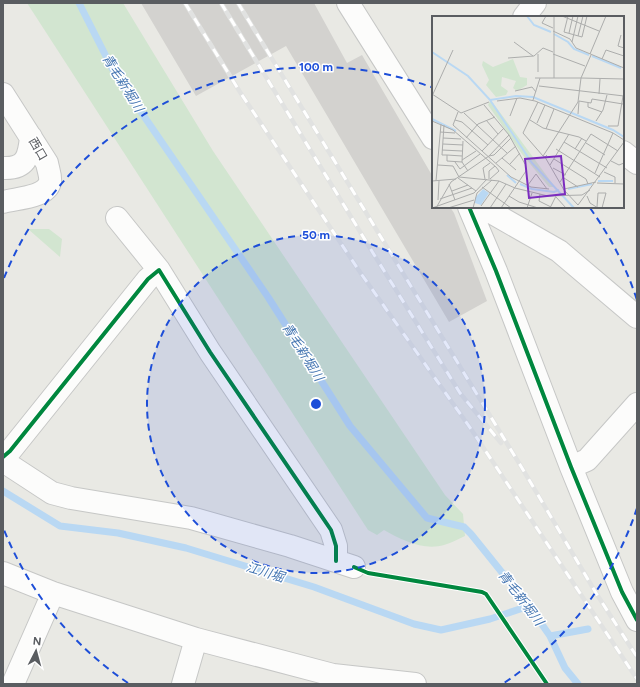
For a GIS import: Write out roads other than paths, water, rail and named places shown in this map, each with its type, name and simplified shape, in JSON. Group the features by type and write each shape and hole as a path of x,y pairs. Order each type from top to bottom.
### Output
{"street":[{"path":"348,3 432,135"},
{"path":"525,16 536,3"},
{"name":"西口","path":"3,94 47,163 50,174 50,182 44,192 3,202"},
{"path":"3,168 17,167 24,162 28,155 31,136"},
{"path":"624,153 637,163"},
{"path":"469,208 496,271 571,467 630,591 637,620"},
{"path":"482,208 559,252 637,317"},
{"path":"117,218 159,270 210,352 331,530 336,546 345,564 290,546 191,518 71,498 52,492 3,459 148,279 159,270"},
{"path":"571,467 587,460 637,404"},
{"path":"3,573 53,593 196,639 333,675 415,684"},
{"path":"13,684 53,593"},
{"path":"183,684 196,639"}],"waterway":[{"name":"青毛新堀川","path":"79,3 115,74 268,297 350,426 427,518 464,527 471,534 529,606 550,636 565,668 578,684"},
{"name":"江川堀","path":"3,491 60,526 118,533 186,548 314,587 414,624 441,630 490,619 529,606"},
{"name":"江川堀","path":"550,636 588,629"}],"railway":[{"path":"185,3 240,92 362,275 471,429 637,679"},
{"path":"221,3 460,393 501,443"},
{"path":"238,3 522,468 596,593 637,657"}]}
